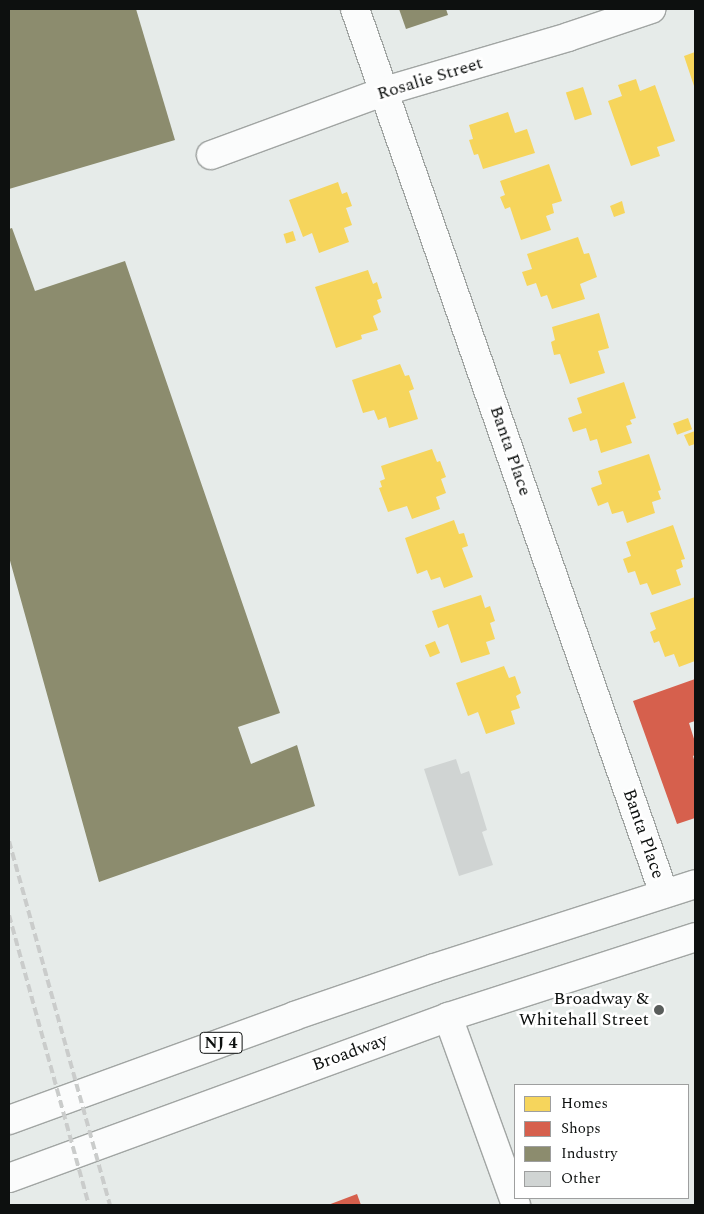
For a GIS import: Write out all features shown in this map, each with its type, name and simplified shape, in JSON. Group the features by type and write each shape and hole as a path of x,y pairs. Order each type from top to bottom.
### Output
{"street":[{"name":"Banta Place","path":"355,9 664,894"},
{"name":"Rosalie Street","path":"210,155 385,91 568,37 651,9"},
{"name":"NJ 4","path":"9,1120 303,1013 695,884"},
{"name":"Broadway","path":"9,1178 448,1017 695,937"},
{"path":"448,1017 516,1205"}],"building: Homes":[{"path":"695,52 695,86 694,86 684,56"},
{"path":"636,79 640,91 655,85 675,141 657,147 660,156 631,166 608,101 622,96 618,85"},
{"path":"583,87 592,115 575,120 566,93"},
{"path":"508,112 515,133 527,129 535,153 483,169 478,154 474,155 469,140 473,139 469,125"},
{"path":"549,164 562,201 552,204 554,213 546,216 551,230 521,240 510,207 505,209 500,197 505,195 500,181"},
{"path":"338,182 342,194 347,192 352,206 346,208 352,225 344,228 349,242 319,253 312,233 303,237 289,200"},
{"path":"622,201 625,213 614,217 610,206"},
{"path":"293,231 296,241 286,243 283,234"},
{"path":"578,237 584,254 589,253 597,277 580,284 585,299 552,309 547,295 541,297 536,283 527,286 522,272 532,269 527,254"},
{"path":"368,270 373,284 377,282 382,298 377,300 381,312 373,316 378,330 361,335 362,339 336,348 315,287"},
{"path":"599,313 609,348 598,351 605,373 570,384 560,354 554,355 551,342 555,340 552,327"},
{"path":"400,364 405,376 409,375 414,389 409,391 418,419 389,428 386,417 378,420 374,410 363,413 352,380"},
{"path":"624,382 636,418 630,420 632,424 626,426 632,443 601,453 597,439 590,441 586,428 573,432 568,418 582,413 577,398"},
{"path":"688,418 692,429 677,435 673,423"},
{"path":"695,431 695,444 689,446 684,435"},
{"path":"432,449 437,462 440,461 446,477 441,479 446,493 436,497 440,509 412,519 407,506 388,512 379,488 382,487 380,481 385,479 381,466"},
{"path":"649,454 661,490 658,491 661,499 652,502 655,513 627,523 623,511 612,514 608,502 598,506 591,488 602,484 598,471"},
{"path":"454,520 459,534 464,533 468,546 462,548 473,577 444,588 440,577 431,580 427,570 417,574 405,538"},
{"path":"673,525 685,559 681,560 683,567 676,570 681,585 652,595 647,583 640,585 635,571 628,573 623,559 631,556 626,542"},
{"path":"481,595 485,608 490,606 495,621 490,623 495,639 486,642 490,654 461,663 448,624 438,628 432,611"},
{"path":"695,597 695,661 679,667 674,654 665,657 659,641 654,643 650,632 656,629 650,613"},
{"path":"435,641 440,653 430,657 425,645"},
{"path":"504,666 509,678 515,676 521,693 516,696 520,708 511,711 515,724 486,734 478,712 468,716 456,683"}],"building: Shops":[{"path":"695,679 695,721 689,723 695,742 695,755 693,756 695,763 695,818 677,824 633,701"},
{"path":"357,1194 361,1205 328,1205"}],"building: Industry":[{"path":"9,9 136,9 175,140 9,189"},
{"path":"399,9 446,9 448,15 406,29"},
{"path":"12,228 35,291 125,261 280,713 238,727 251,764 297,745 315,806 99,882 9,557 9,229"}],"building: Other":[{"path":"456,759 461,774 469,771 487,830 482,832 493,865 459,876 424,769"}],"railway":[{"path":"9,841 110,1205"},
{"path":"9,915 89,1205"}],"place":[{"name":"Broadway & Whitehall Street","path":"659,1010"}]}
